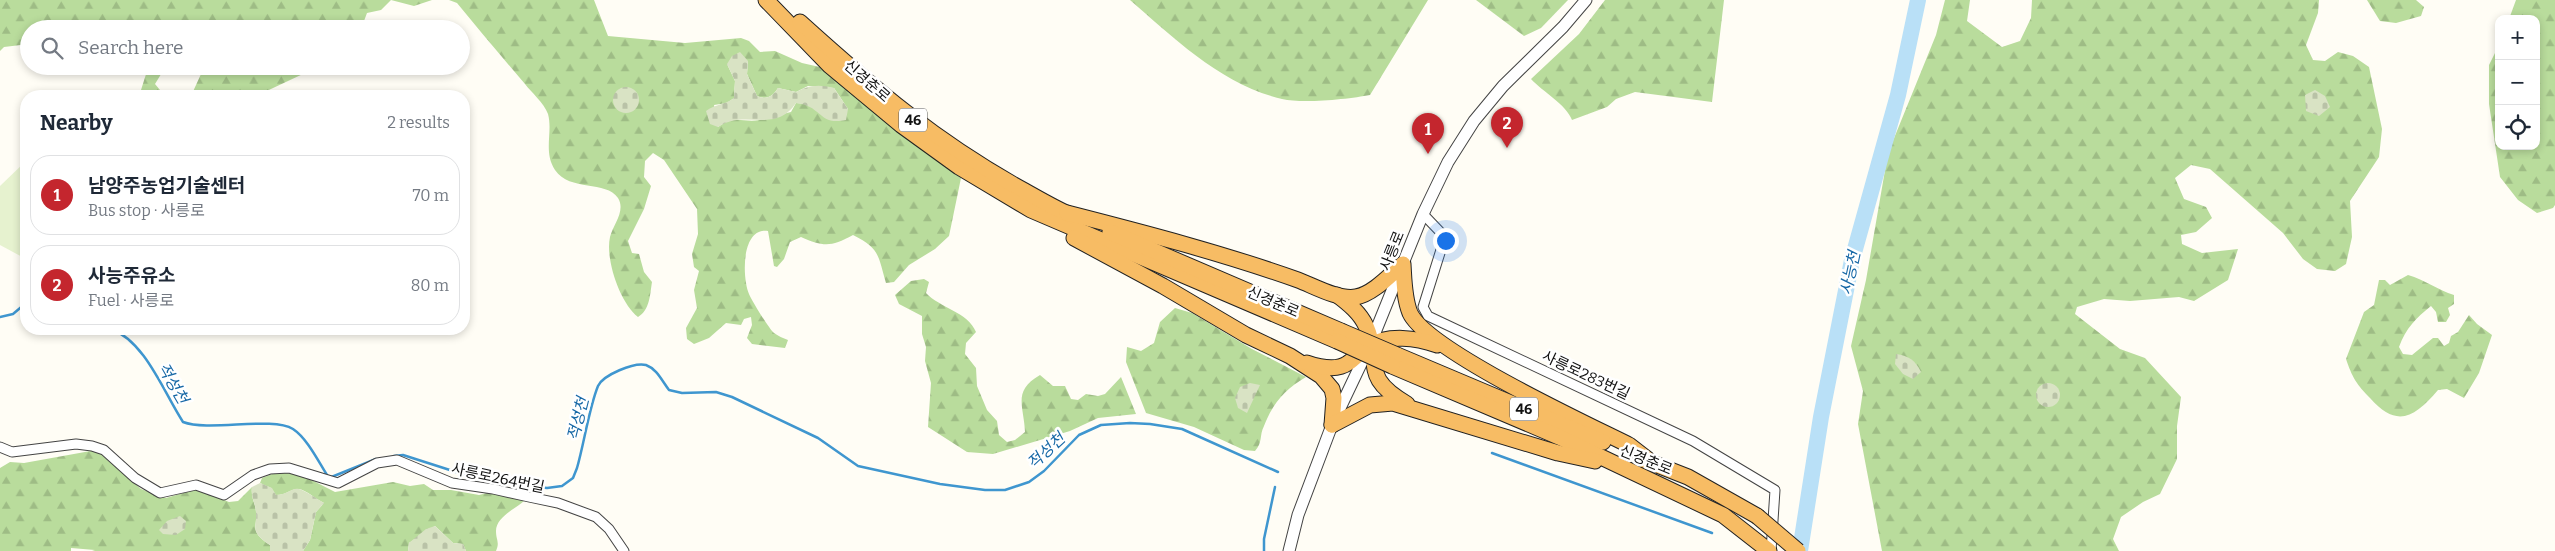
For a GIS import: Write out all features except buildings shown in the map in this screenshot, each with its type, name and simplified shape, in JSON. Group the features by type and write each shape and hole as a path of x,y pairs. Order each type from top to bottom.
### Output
{"highway":[{"name":"신경춘로","path":"766,0 830,66 902,125 960,167 1031,210 1339,336"},
{"name":"신경춘로","path":"780,0 796,18 870,86 932,134 995,175 1067,213 1394,361 1723,515 1770,551"},
{"path":"1031,210 1083,243 1163,286 1246,335 1290,356 1318,366 1338,367 1347,364 1370,345 1406,338 1420,339 1447,349 1629,445 1651,462"},
{"path":"1067,213 1160,236 1251,263 1337,295 1356,297 1369,292 1403,264"},
{"path":"1403,264 1406,300 1411,314 1418,324 1447,349"},
{"path":"1337,295 1359,315 1366,328 1374,372 1379,382 1388,392 1416,409"},
{"path":"1290,356 1321,376 1332,389 1334,398 1332,425"},
{"name":"신경춘로","path":"1394,361 1697,481 1757,516 1798,551"},
{"path":"1332,425 1358,410 1380,403 1416,409 1558,453 1617,465"}],"street":[{"name":"사릉로","path":"1289,551 1298,515 1332,425 1370,345 1423,214 1448,162 1474,121 1508,79 1563,27 1586,0"},
{"name":"사릉로283번길","path":"1423,214 1445,237 1424,307 1428,316 1693,441 1775,490 1770,551"},
{"name":"사릉로264번길","path":"0,447 12,452 76,444 92,446 104,450 144,485 165,494 196,485 224,495 253,475 283,468 305,472 330,483 338,483 377,463 397,460 452,484 493,489 553,502 596,518 609,529 624,551"}],"green space":[{"path":"0,0 391,0 381,10 367,13 364,20 20,20 20,45 4,47 0,51"},
{"path":"391,0 432,0 414,6"},
{"path":"449,0 594,0 608,36 685,43 741,38 749,41 760,52 775,51 802,63 824,68 867,107 961,178 949,236 935,249 909,265 894,282 886,283 877,254 868,244 853,235 833,244 816,243 801,237 790,242 784,259 777,267 774,266 768,231 759,232 748,245 745,266 747,287 753,302 774,333 788,340 785,348 752,344 747,338 752,325 751,317 744,319 741,325 726,323 709,338 694,344 687,339 686,328 697,308 694,290 699,271 694,267 692,254 698,234 697,209 664,160 653,153 645,161 644,177 651,186 644,209 628,241 632,253 639,254 644,272 652,282 647,306 638,317 625,302 615,280 610,257 610,237 621,208 618,198 605,189 569,181 555,170 551,163 549,121 546,110 457,3","holes":["748,61 747,74 757,96 769,97 778,88 796,92 808,86 834,88 848,109 820,112 809,104 796,103 791,112 760,120 729,121 718,127 714,105 727,103 734,98 735,81 727,64"]},
{"path":"1130,0 1428,0 1370,95 1302,101 1282,99 1260,92 1219,72 1182,45"},
{"path":"1476,0 1568,0 1541,28 1524,36"},
{"path":"1605,0 1724,0 1712,102 1635,92 1616,99 1607,107 1572,120 1560,103 1531,79 1579,34"},
{"path":"1945,0 1970,0 1967,21 2002,47 2020,41 2031,18 2032,0 2319,0 2318,13 2306,45 2313,60 2325,61 2338,52 2353,56 2369,67 2382,129 2379,157 2350,201 2352,237 2346,264 2335,271 2317,269 2303,259 2283,233 2210,169 2191,165 2175,178 2184,199 2206,207 2212,218 2196,232 2181,235 2182,244 2202,253 2238,249 2228,280 2194,301 2179,297 2130,301 2104,299 2077,307 2075,314 2120,349 2145,358 2181,397 2177,426 2177,459 2160,494 2143,502 2121,517 2113,539 2119,551 1882,551 1858,424 1863,391 1851,346 1866,280 1888,153 1936,35"},
{"path":"2367,0 2416,0 2424,7 2421,16 2396,23 2380,21"},
{"path":"2516,0 2555,0 2555,205 2553,208 2537,213 2518,200 2500,177 2496,150 2540,150 2540,15 2510,15"},
{"path":"740,52 748,61 747,74 757,96 769,97 778,88 796,92 814,86 834,88 848,109 846,120 830,120 805,105 796,103 778,118 769,120 738,120 718,127 710,124 706,111 734,98 735,81 727,64 732,56"},
{"path":"2495,53 2495,144 2489,104 2489,65"},
{"path":"146,75 160,75 155,84 160,90 141,90"},
{"path":"201,75 301,75 269,90 194,90"},
{"path":"626,87 635,91 639,100 635,109 626,113 617,109 613,100 617,91"},
{"path":"2315,90 2325,96 2330,107 2319,116 2306,111 2305,95"},
{"path":"20,167 20,256 0,245 0,186"},
{"path":"2408,275 2454,295 2454,304 2448,308 2450,315 2446,322 2438,322 2436,312 2431,306 2421,315 2408,329 2402,340 2399,347 2403,354 2412,355 2433,338 2438,338 2444,346 2449,343 2451,336 2458,332 2469,315 2477,324 2492,335 2479,373 2464,398 2447,389 2438,390 2413,413 2406,416 2397,416 2389,414 2380,408 2365,393 2355,380 2346,359 2364,312 2374,305 2379,280 2385,280 2390,285"},
{"path":"924,279 929,282 926,293 967,320 976,332 966,343 965,354 976,368 977,386 987,410 997,421 999,435 1007,442 1015,440 1025,432 1022,407 1023,393 1031,381 1040,375 1053,386 1065,386 1071,399 1078,400 1086,394 1098,396 1105,394 1121,377 1136,414 1098,418 1070,431 993,454 967,452 928,427 931,383 925,361 926,347 922,334 922,316 899,304 895,295 911,281"},
{"path":"1175,308 1192,313 1252,349 1306,377 1280,397 1268,418 1259,445 1255,451 1244,450 1194,427 1146,413 1126,362 1127,347 1141,351 1154,343 1160,322"},
{"path":"1896,354 1911,359 1921,372 1913,379 1903,374 1895,364"},
{"path":"1250,383 1260,385 1247,413 1238,408 1235,398 1240,387"},
{"path":"2048,383 2053,384 2059,390 2059,400 2053,406 2048,407 2043,406 2037,400 2036,395 2037,390 2043,384"},
{"path":"96,450 141,489 166,498 197,489 229,502 238,501 252,487 256,513 256,531 270,545 270,551 92,551 95,550 71,548 71,551 0,551 0,468 10,462 24,463"},
{"path":"277,472 296,472 335,492 393,482 410,486 424,484 433,490 451,490 479,495 491,492 522,497 524,501 502,517 499,522 496,531 498,543 496,551 466,551 463,544 453,543 435,526 409,543 408,551 303,551 310,540 316,512 324,503 299,489 276,495 271,488 260,483 262,478"},
{"path":"260,483 272,488 276,495 299,489 324,503 316,512 310,540 303,551 270,551 270,545 258,535 255,527 256,513 252,497 252,487"},
{"path":"180,516 186,521 185,529 176,535 163,534 159,530 167,521"},
{"path":"435,526 453,543 463,544 466,551 408,551 409,543 426,529"}],"waterway":[{"name":"사능천","path":"1800,551 1821,417 1852,260 1898,95 1918,0"},
{"name":"적성천","path":"0,317 13,314 20,308"},
{"name":"적성천","path":"123,335 144,356 153,369 183,422 194,425 283,425 298,433 329,478 376,459"},
{"name":"적성천","path":"394,456 403,455 478,479 547,488 562,486 573,478 577,468 598,386 612,374 627,367 646,365 653,369 669,390 682,393 716,392 732,397 818,438 858,466 940,484 985,490 1005,490 1029,482 1044,471 1079,435 1101,425 1130,423 1182,429 1278,472"},
{"path":"1492,453 1712,533"},
{"name":"적성천","path":"1264,551 1264,539 1275,487"}],"place":[{"name":"사능주유소","path":"1507,148"},
{"name":"남양주농업기술센터","path":"1428,154"}]}
